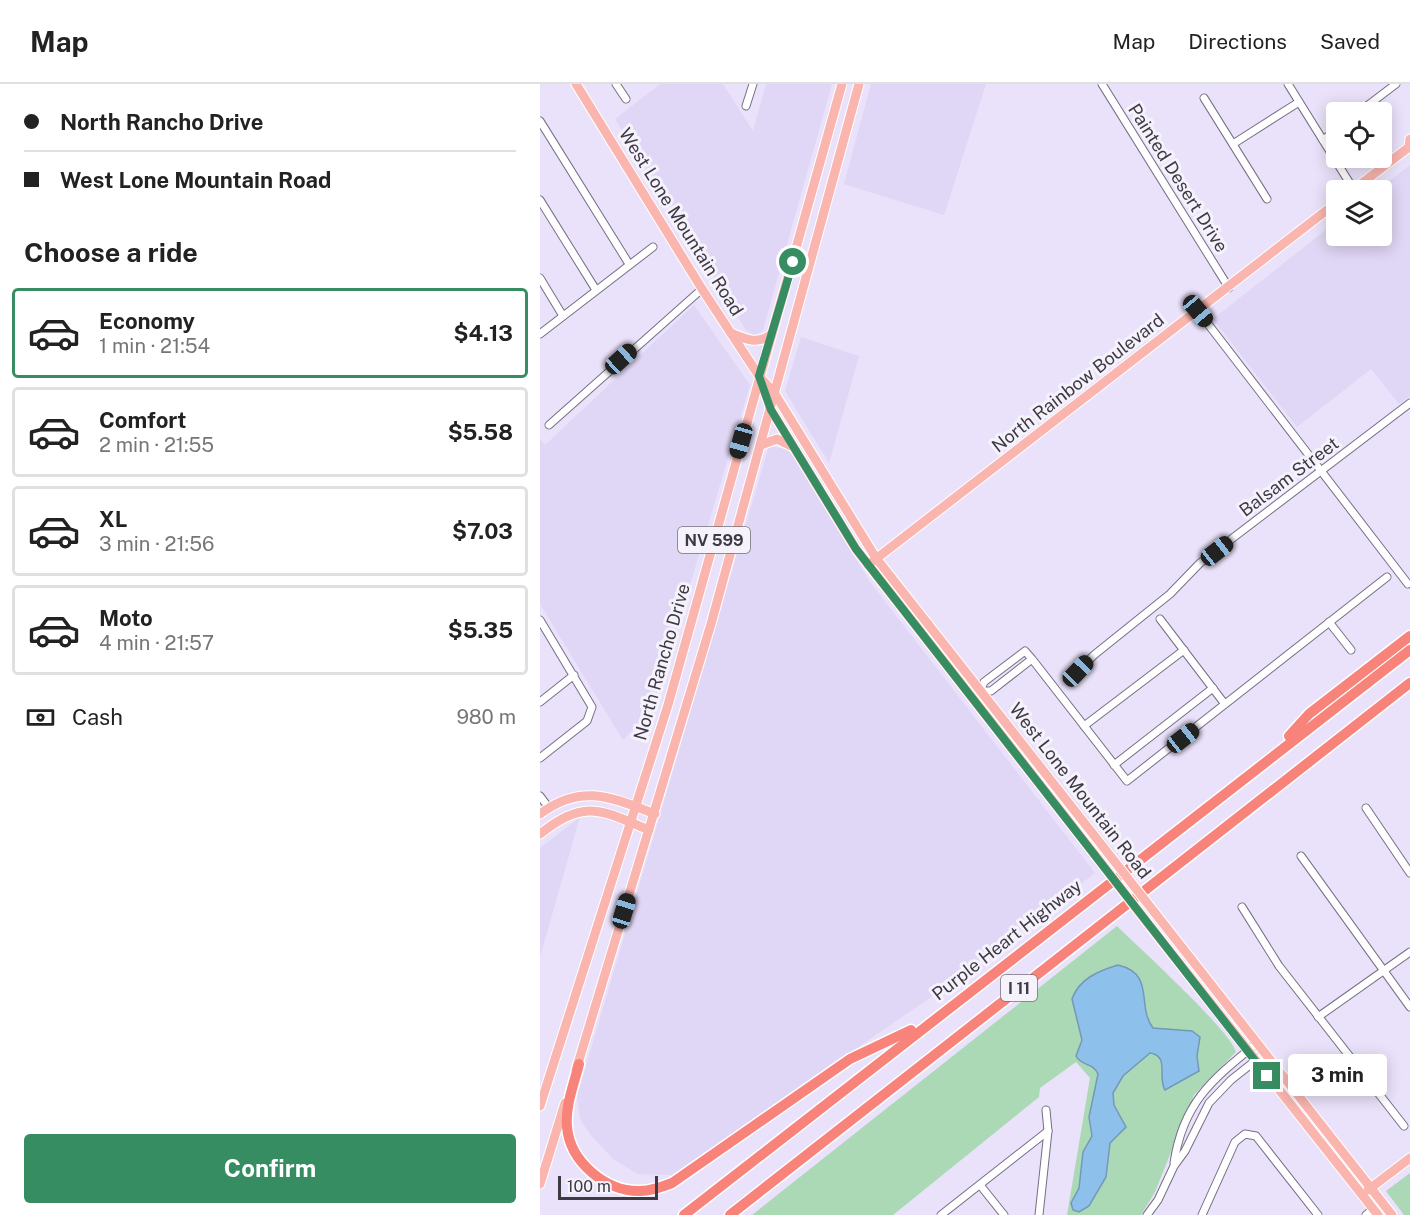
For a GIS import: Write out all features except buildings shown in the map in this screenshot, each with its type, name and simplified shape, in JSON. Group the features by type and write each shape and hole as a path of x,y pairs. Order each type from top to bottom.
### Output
{"highway":[{"path":"1270,756 1309,714 1410,636"},
{"name":"Purple Heart Highway","path":"684,1215 1270,756 1410,650"},
{"name":"I 11","path":"730,1215 1406,687"},
{"path":"579,1064 568,1108 567,1128 572,1146 593,1174 622,1189 640,1191 672,1183 850,1059 931,1021"}],"main road":[{"name":"West Lone Mountain Road","path":"576,84 702,289 759,376 775,394 876,558 1392,1215"},
{"name":"North Rancho Drive","path":"540,1106 668,705 842,84"},
{"name":"North Rancho Drive","path":"540,1184 655,814 720,591 860,84"},
{"path":"1367,180 1410,147 1410,139"},
{"name":"North Rainbow Boulevard","path":"868,565 1326,211"},
{"path":"731,333 751,341 765,339 770,335"},
{"name":"West Lone Mountain Road","path":"759,376 771,410 868,565 1372,1213"},
{"path":"761,445 777,439 793,446"},
{"path":"703,578 720,591"},
{"path":"896,601 904,595"},
{"path":"906,614 914,607"},
{"path":"934,651 943,644"},
{"path":"957,680 966,673"},
{"path":"972,698 980,691"},
{"path":"543,811 572,796 586,795 635,806 655,814"},
{"path":"540,834 564,815 576,811 601,812 649,830"},
{"path":"1361,1196 1410,1158"}],"street":[{"path":"616,84 626,99"},
{"path":"746,106 753,84"},
{"name":"Painted Desert Drive","path":"1102,84 1229,288"},
{"path":"1288,84 1348,180"},
{"path":"1380,84 1386,92"},
{"path":"1372,102 1396,84"},
{"path":"1204,98 1267,199"},
{"path":"1233,144 1299,102"},
{"path":"540,121 629,264"},
{"path":"540,200 596,290"},
{"path":"540,334 653,247"},
{"path":"540,278 564,316"},
{"path":"549,425 702,289"},
{"path":"1198,311 1408,584"},
{"name":"Balsam Street","path":"1078,671 1094,655 1170,594 1200,563 1410,404"},
{"path":"1032,659 991,691 980,691 984,682 1025,651 1032,659 1126,781 1387,577"},
{"path":"1160,619 1224,703"},
{"path":"540,620 589,700 592,712 587,721 540,758"},
{"path":"1329,622 1351,650"},
{"path":"1084,726 1184,650"},
{"path":"540,702 574,675"},
{"path":"1114,765 1213,688"},
{"path":"540,796 543,811"},
{"path":"1366,808 1410,873"},
{"path":"1301,856 1410,1006"},
{"path":"1242,907 1280,966 1404,1126"},
{"path":"1318,1017 1410,952"},
{"path":"1174,1166 1176,1148 1199,1095 1210,1082 1257,1043"},
{"path":"1147,1215 1158,1200 1209,1103 1265,1053"},
{"path":"1039,1215 1048,1131 1046,1110"},
{"path":"941,1215 1048,1131"},
{"path":"1202,1215 1235,1142 1245,1134 1256,1136 1318,1215"},
{"path":"980,1185 1004,1215"},
{"path":"1372,1213 1382,1203"}],"shaded area":[{"path":"660,84 723,84 753,131 766,84 832,84 763,330 754,335 746,330 615,119"},
{"path":"871,84 986,84 944,215 844,184"},
{"path":"1410,165 1410,396 1399,404 1371,369 1297,427 1213,319 1326,230 1326,246 1392,246 1390,180"},
{"path":"694,305 750,385 652,711 623,740 540,604 540,439 545,445"},
{"path":"801,337 859,356 829,463 785,391"},
{"path":"769,446 790,450 870,582 1095,873 940,991 672,1175 638,1174 613,1159 590,1134 580,1119 577,1096"},
{"path":"580,817 540,957 540,848"}],"green space":[{"path":"1117,926 1202,1008 1230,1041 1236,1052 1194,1095 1155,1192 1141,1215 1067,1215 1090,1078 1076,1062 1040,1088 1039,1097 893,1215 752,1215"},
{"path":"1410,1173 1410,1215 1404,1215 1386,1191"}],"water":[{"path":"1118,965 1130,969 1141,983 1148,1019 1153,1028 1192,1031 1200,1037 1197,1056 1199,1071 1165,1090 1160,1058 1150,1053 1123,1076 1113,1093 1114,1105 1126,1127 1110,1143 1106,1177 1089,1206 1079,1212 1073,1210 1071,1203 1079,1188 1083,1152 1092,1136 1089,1117 1098,1074 1094,1068 1076,1056 1082,1040 1072,999 1084,981 1103,970"}],"route":[{"path":"793,262 759,376 771,410 856,549 1267,1076"}]}
